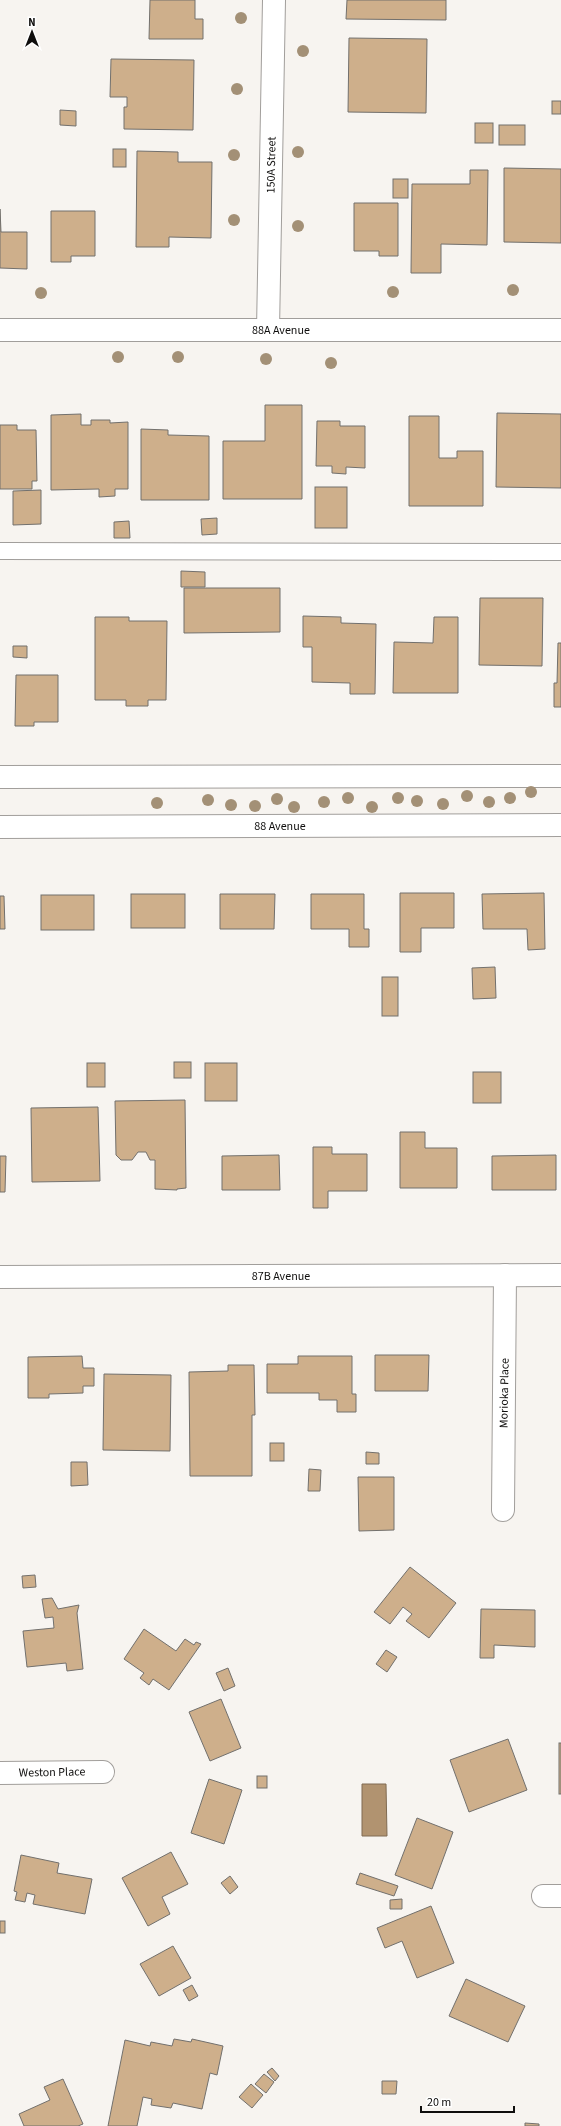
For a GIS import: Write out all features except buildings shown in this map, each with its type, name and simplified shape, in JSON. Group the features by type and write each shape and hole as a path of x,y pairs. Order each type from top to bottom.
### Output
{"street":[{"name":"150A Street","path":"268,330 274,0"},
{"name":"88A Avenue","path":"0,330 561,330"},
{"path":"0,777 561,776"},
{"name":"88 Avenue","path":"0,827 561,825"},
{"name":"Morioka Place","path":"502,1510 505,1275"},
{"name":"87B Avenue","path":"0,1277 561,1275"},
{"name":"Weston Place","path":"0,1773 103,1772"}],"lane":[{"path":"0,551 561,552"}],"shaded area":[{"path":"362,1784 386,1784 387,1836 362,1836"}]}
